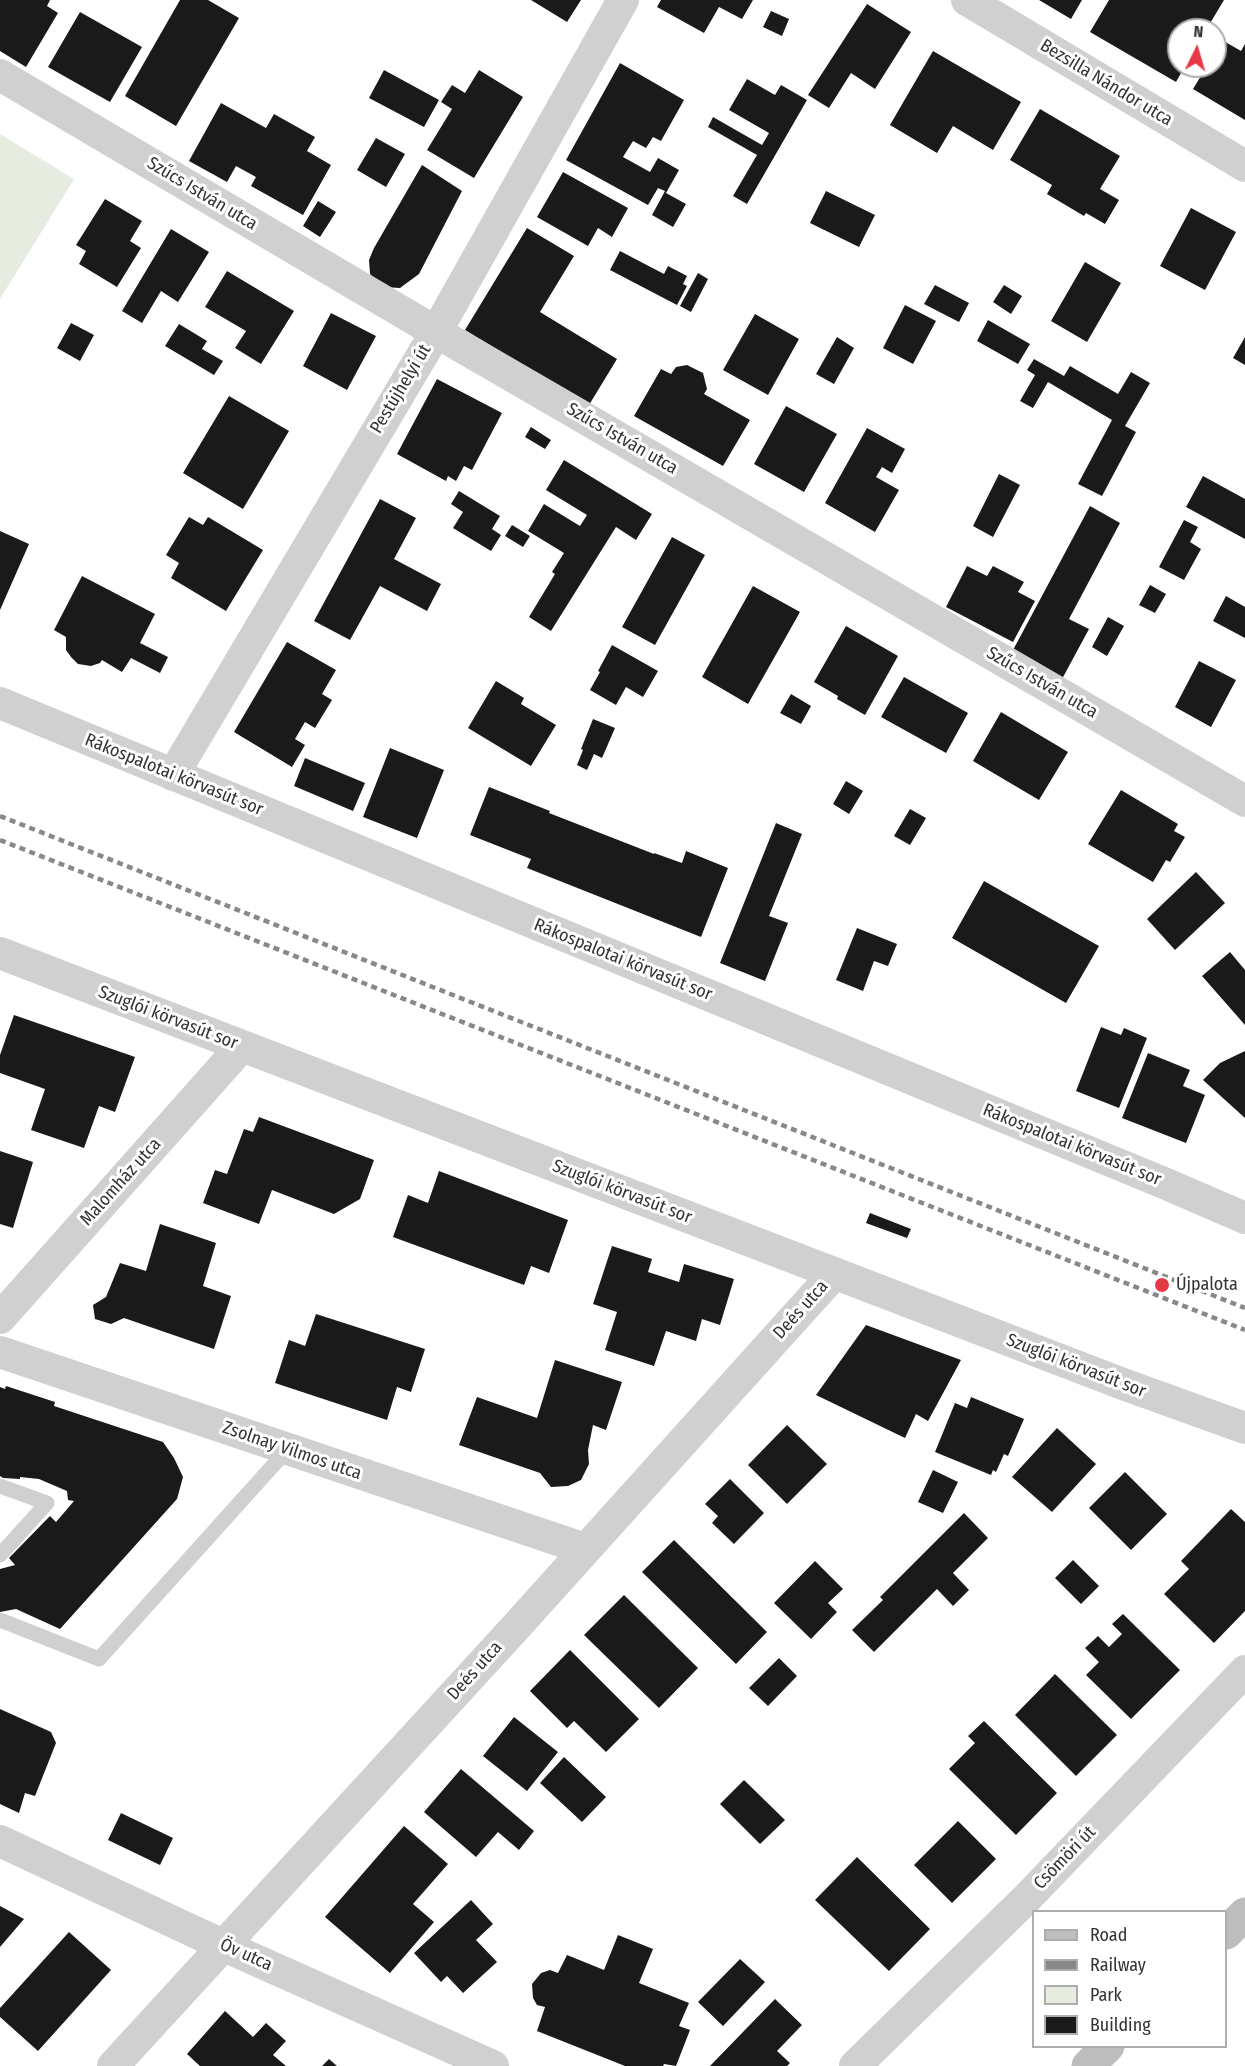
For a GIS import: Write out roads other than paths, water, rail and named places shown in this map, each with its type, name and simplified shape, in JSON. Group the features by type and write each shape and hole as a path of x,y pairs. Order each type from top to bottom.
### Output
{"main road":[{"path":"1227,1932 1245,1914"},
{"path":"1088,2066 1106,2048"}],"street":[{"name":"Pestújhelyi út","path":"173,775 436,332 623,0"},
{"name":"Bezsilla Nándor utca","path":"967,0 1245,166"},
{"name":"Szűcs István utca","path":"0,75 436,332 1245,801"},
{"name":"Rákospalotai körvasút sor","path":"0,703 1241,1211"},
{"name":"Szuglói körvasút sor","path":"0,953 834,1274 1245,1428"},
{"name":"Malomház utca","path":"0,1318 242,1046"},
{"name":"Deés utca","path":"113,2066 834,1274"},
{"name":"Zsolnay Vilmos utca","path":"0,1352 585,1549"},
{"name":"Csömöri út","path":"855,2066 1025,1900 1245,1671"},
{"name":"Öv utca","path":"0,1841 493,2066"}],"lane":[{"path":"0,1620 99,1659 287,1450"},
{"path":"0,1486 47,1503 0,1555"}],"railway":[{"path":"0,816 1245,1308"},
{"path":"0,840 1245,1330"}],"place":[{"name":"Újpalota","path":"1162,1285"}]}
